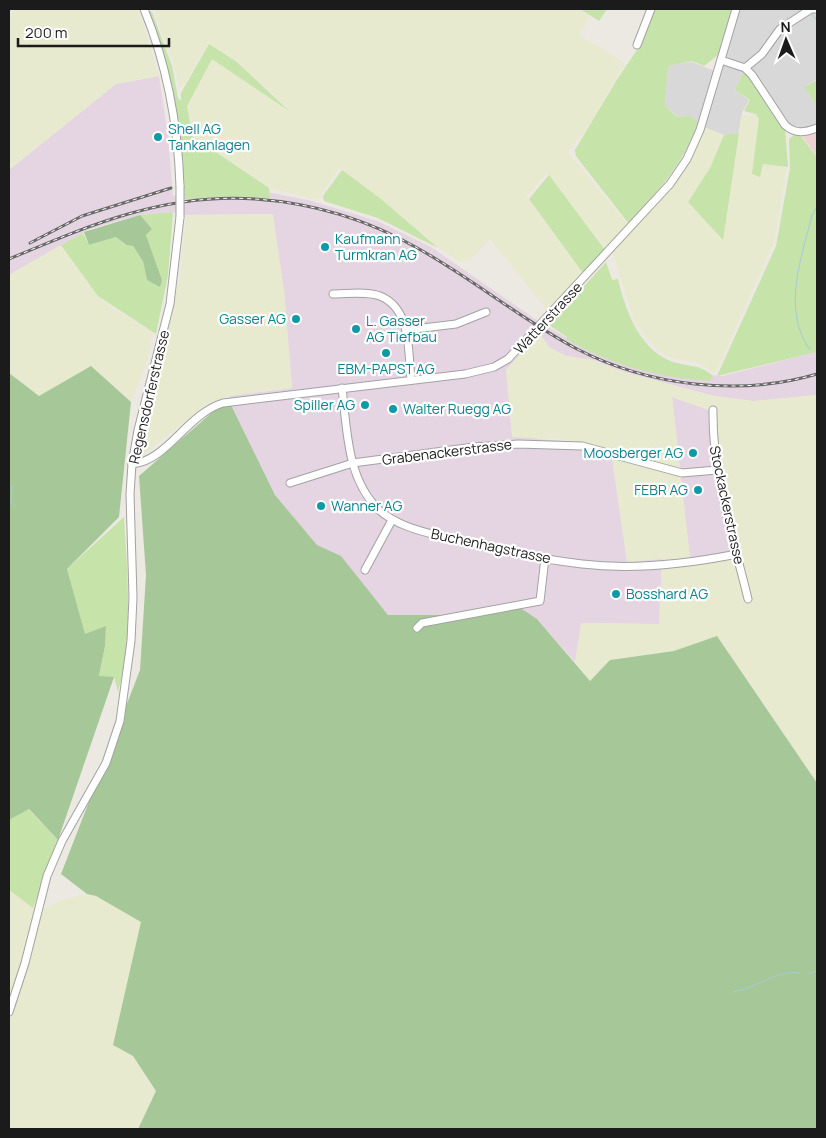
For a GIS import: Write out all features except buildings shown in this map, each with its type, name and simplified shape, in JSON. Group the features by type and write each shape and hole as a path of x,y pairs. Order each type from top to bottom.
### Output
{"street":[{"name":"Regensdorferstrasse","path":"9,1012 25,963 46,876 62,841 106,763 116,737 124,704 131,641 133,597 130,501 132,464 138,430 170,304 180,217 178,155 166,80 144,9"},
{"path":"637,46 651,9"},
{"name":"Watterstrasse","path":"132,464 150,460 200,414 214,406 233,401 487,370 508,360 523,346 670,184 687,159 700,130 736,9"},
{"path":"745,68 762,54 780,29 811,9 817,9"},
{"path":"721,60 745,68 752,75 790,130 798,133 817,128"},
{"path":"333,294 380,296 396,308 405,323 411,380"},
{"path":"406,330 456,324 486,312"},
{"name":"Buchenhagstrasse","path":"342,388 353,463 361,486 378,509 392,520 423,532 545,558 583,564 635,566 737,554"},
{"name":"Stockackerstrasse","path":"713,410 712,442 716,470 748,599"},
{"name":"Grabenackerstrasse","path":"290,483 353,463 474,447 518,444 582,446 682,474 716,470"},
{"path":"365,570 392,520"},
{"path":"417,628 422,623 540,601 545,558"}],"shaded area":[{"path":"736,9 817,9 817,79 804,87 817,106 817,125 806,129 788,124 770,101 752,70 744,71 735,90 749,100 742,113 739,133 724,135 704,127 690,116 678,117 665,105 668,65 692,62 717,72"},
{"path":"159,76 168,137 173,196 187,192 252,189 312,201 377,221 431,247 538,321 589,351 695,374 723,376 817,352 817,395 753,401 714,396 624,372 593,360 566,356 550,348 537,439 588,443 612,458 627,561 662,559 659,624 582,623 575,662 537,619 450,615 388,615 341,557 317,545 275,495 231,405 229,396 292,388 284,291 272,214 186,215 173,212 140,215 90,229 9,275 9,170 116,84"},
{"path":"817,131 817,156 801,135"},
{"path":"672,397 709,410 712,463 734,552 690,559"}],"green space":[{"path":"17,9 138,9 159,76 116,84 9,170 9,14"},
{"path":"146,9 152,12 172,66 178,98 181,101 181,93 209,44 237,62 289,111 212,59 187,106 192,136 269,188 270,198 221,197 185,199 178,129"},
{"path":"153,9 580,9 590,16 579,35 625,63 590,125 568,152 628,225 605,249 547,173 526,196 583,273 547,310 490,239 470,260 460,262 438,247 381,199 339,168 318,200 269,188 192,136 187,106 212,59 287,109 238,62 208,43 185,83 179,87 174,65"},
{"path":"580,9 607,9 599,21"},
{"path":"652,9 732,9 719,54 704,66 692,61 668,66 665,105 677,117 690,116 699,123 693,138 669,176 629,224 576,156 575,150 637,50"},
{"path":"744,71 751,76 785,128 788,167 763,164 760,177 752,174 759,119 756,114 744,111 750,100 735,90"},
{"path":"817,80 817,106 804,87"},
{"path":"755,114 759,119 752,174 760,176 764,164 787,168 774,242 717,370 713,373 700,363 671,358 659,352 635,323 612,251 675,184 690,160 704,127 724,135 710,168 688,202 722,240 741,116"},
{"path":"739,133 723,240 688,202 710,168 724,135"},
{"path":"794,135 800,135 817,157 817,352 717,376 776,246 790,168 789,139"},
{"path":"342,170 381,199 438,248 378,218 324,201 323,196"},
{"path":"549,175 605,250 583,273 529,199"},
{"path":"173,212 168,275 156,334 98,296 61,245 83,233 89,245 116,237 125,245 133,246 143,260 147,280 160,286 162,280 146,235 152,229 139,215"},
{"path":"273,214 284,291 292,388 229,396 207,404 136,461 181,272 186,215"},
{"path":"140,215 152,229 146,235 162,280 160,287 147,280 143,261 133,246 126,245 116,237 89,245 84,232"},
{"path":"61,245 98,296 111,307 153,332 147,361 131,402 91,366 39,396 9,373 9,275"},
{"path":"606,262 612,280 618,279 634,326 649,346 668,360 707,371 712,375 711,381 673,377 618,363 566,339 567,337 549,325"},
{"path":"539,332 550,348 565,356 593,360 624,372 714,396 753,401 817,395 817,783 717,636 674,651 610,660 590,681 575,662 581,623 659,624 662,559 627,562 612,458 588,443 512,437 506,370","holes":["672,397 708,410 712,463 734,552 690,559"]},
{"path":"91,366 131,402 119,517 67,569 85,634 106,626 105,646 99,676 114,677 58,840 29,809 9,820 9,373 39,396"},
{"path":"231,405 275,495 317,545 341,556 388,615 450,615 513,603 537,619 590,681 610,660 674,651 717,636 817,783 817,1129 138,1129 156,1091 133,1056 113,1045 141,922 96,896 87,894 61,874 140,670 146,575 139,476 216,409"},
{"path":"124,517 128,583 128,627 123,671 118,692 114,677 99,677 105,646 106,626 85,635 67,569"},
{"path":"28,809 58,840 33,908 9,890 9,820"},
{"path":"9,890 33,908 43,909 62,900 87,894 96,896 141,922 113,1045 133,1056 156,1092 137,1129 9,1129"}],"waterway":[{"path":"812,14 817,21"},
{"path":"810,350 801,334 795,301 799,266 812,215 817,207"},
{"path":"9,484 12,487 11,501 15,506"},
{"path":"808,974 817,971"},
{"path":"733,992 775,976 799,973"}],"railway":[{"path":"30,243 82,216 171,188"},
{"path":"9,259 98,223 159,206 222,198 277,201 319,209 360,221 400,239 459,273 557,338 605,362 634,372 695,384 726,386 757,385 817,374"}],"place":[{"name":"Shell AG Tankanlagen","path":"158,137"},
{"name":"Kaufmann Turmkran AG","path":"325,247"},
{"name":"Gasser AG","path":"296,319"},
{"name":"L. Gasser AG Tiefbau","path":"356,329"},
{"name":"EBM-PAPST AG","path":"386,353"},
{"name":"Spiller AG","path":"365,405"},
{"name":"Walter Ruegg AG","path":"393,409"},
{"name":"Moosberger AG","path":"693,453"},
{"name":"FEBR AG","path":"698,490"},
{"name":"Wanner AG","path":"321,506"},
{"name":"Bosshard AG","path":"616,594"}]}
